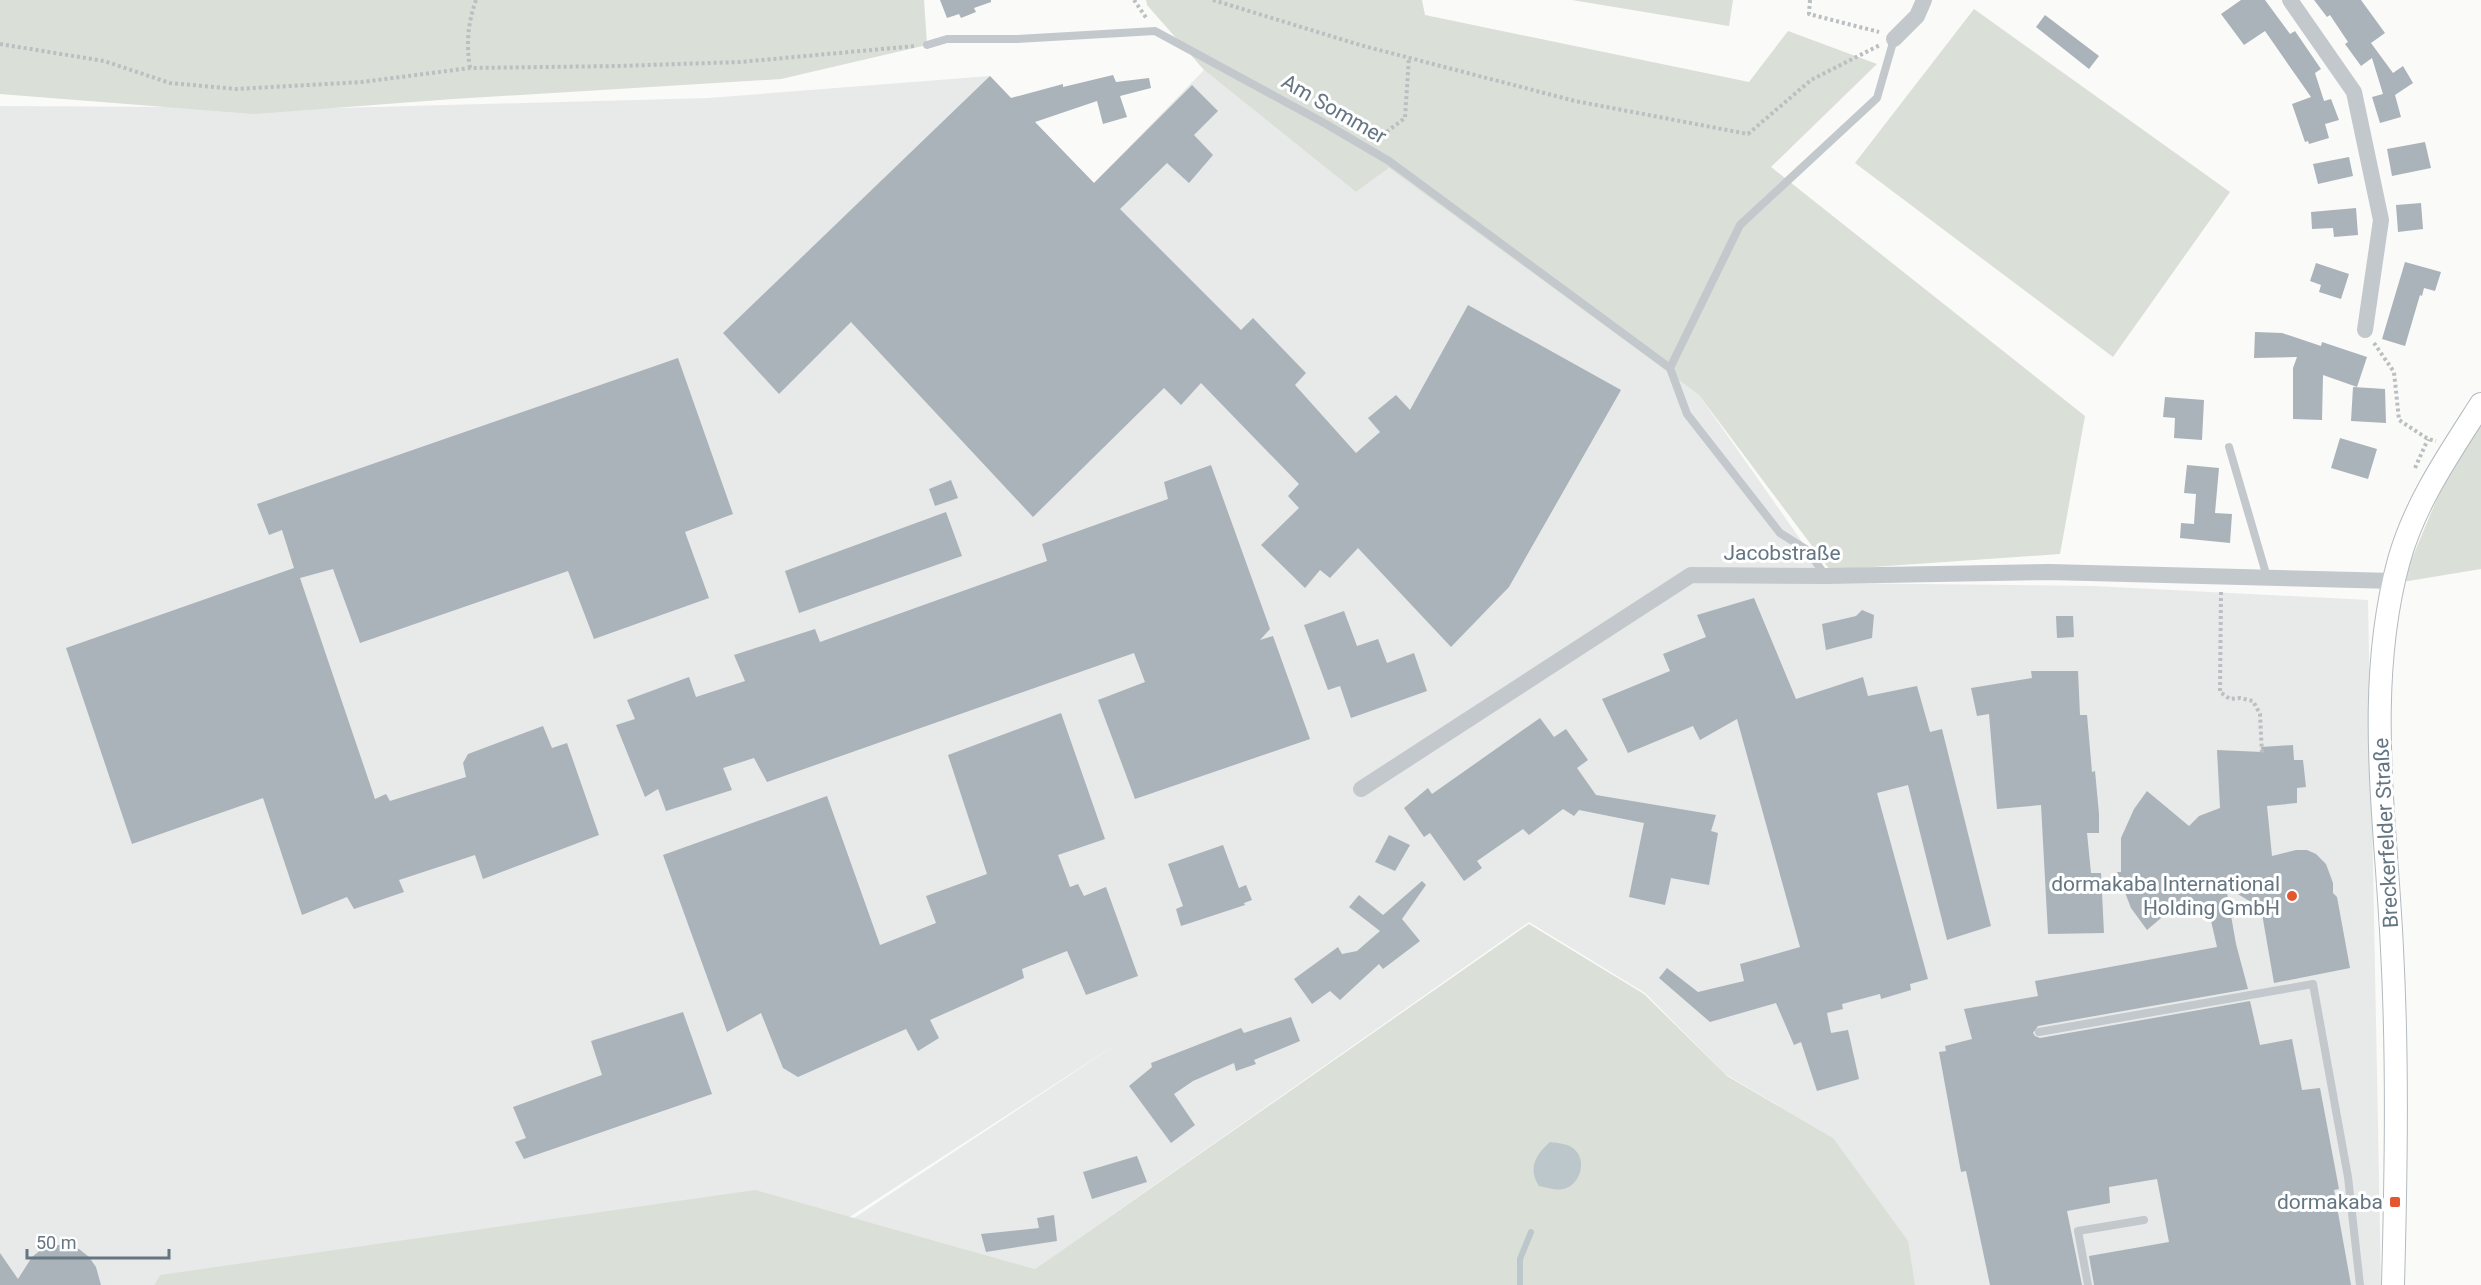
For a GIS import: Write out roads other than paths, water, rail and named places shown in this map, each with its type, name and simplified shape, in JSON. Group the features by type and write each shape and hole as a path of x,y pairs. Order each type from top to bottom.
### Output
{"main road":[{"name":"Breckerfelder Straße","path":"2393,1285 2395,1190 2393,964 2379,687 2384,626 2408,534 2422,501 2454,444 2481,404"}],"street":[{"path":"1895,38 1917,16 1924,0"},
{"path":"2290,0 2354,92 2381,220 2365,330"},
{"name":"Jacobstraße","path":"1361,789 1691,575 1826,576 2050,572 2394,581"}],"lane":[{"name":"Am Sommer","path":"927,45 946,39 1017,39 1155,30 1326,123 1389,161 1670,368"},
{"path":"1826,576 1807,550 1780,533 1687,414 1670,368 1740,225 1877,98 1895,38"},
{"path":"2229,447 2267,577"},
{"path":"2039,1032 2313,984 2348,1177 2360,1285"},
{"path":"2088,1285 2078,1231 2144,1220"}],"waterway":[{"path":"1520,1285 1520,1259 1531,1232"}],"place":[{"name":"dormakaba International Holding GmbH","path":"2292,896"},
{"name":"dormakaba","path":"2395,1202"}]}
